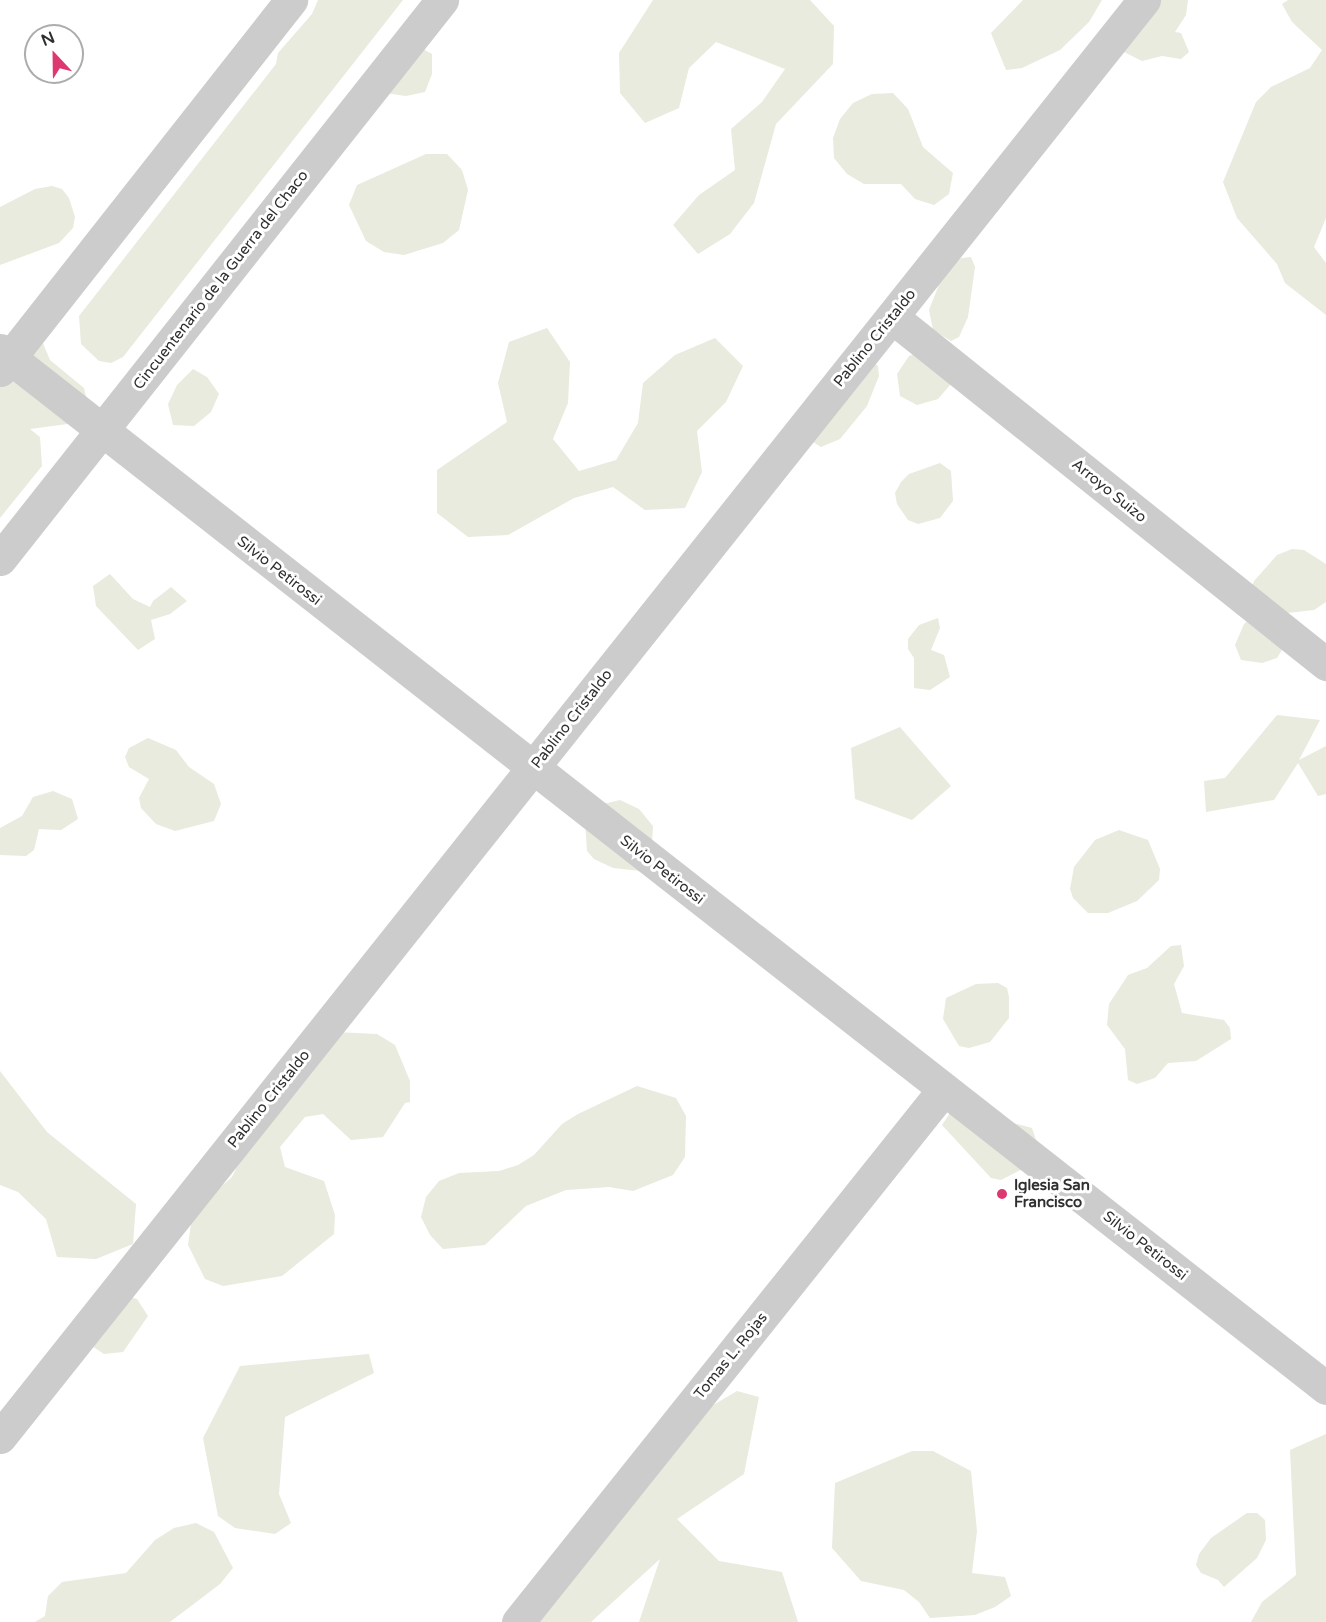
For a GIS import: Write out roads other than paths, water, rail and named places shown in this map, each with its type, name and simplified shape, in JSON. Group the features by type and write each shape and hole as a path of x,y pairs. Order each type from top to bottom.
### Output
{"street":[{"path":"3,359 291,0"},
{"name":"Cincuentenario de la Guerra del Chaco","path":"0,559 442,0"},
{"name":"Pablino Cristaldo","path":"0,1437 1144,0"},
{"name":"Arroyo Suizo","path":"892,317 1326,664"},
{"name":"Silvio Petirossi","path":"3,359 101,431 1326,1388"},
{"name":"Tomas L. Rojas","path":"518,1622 944,1089"}],"place":[{"name":"Iglesia San Francisco","path":"1002,1194"}]}
